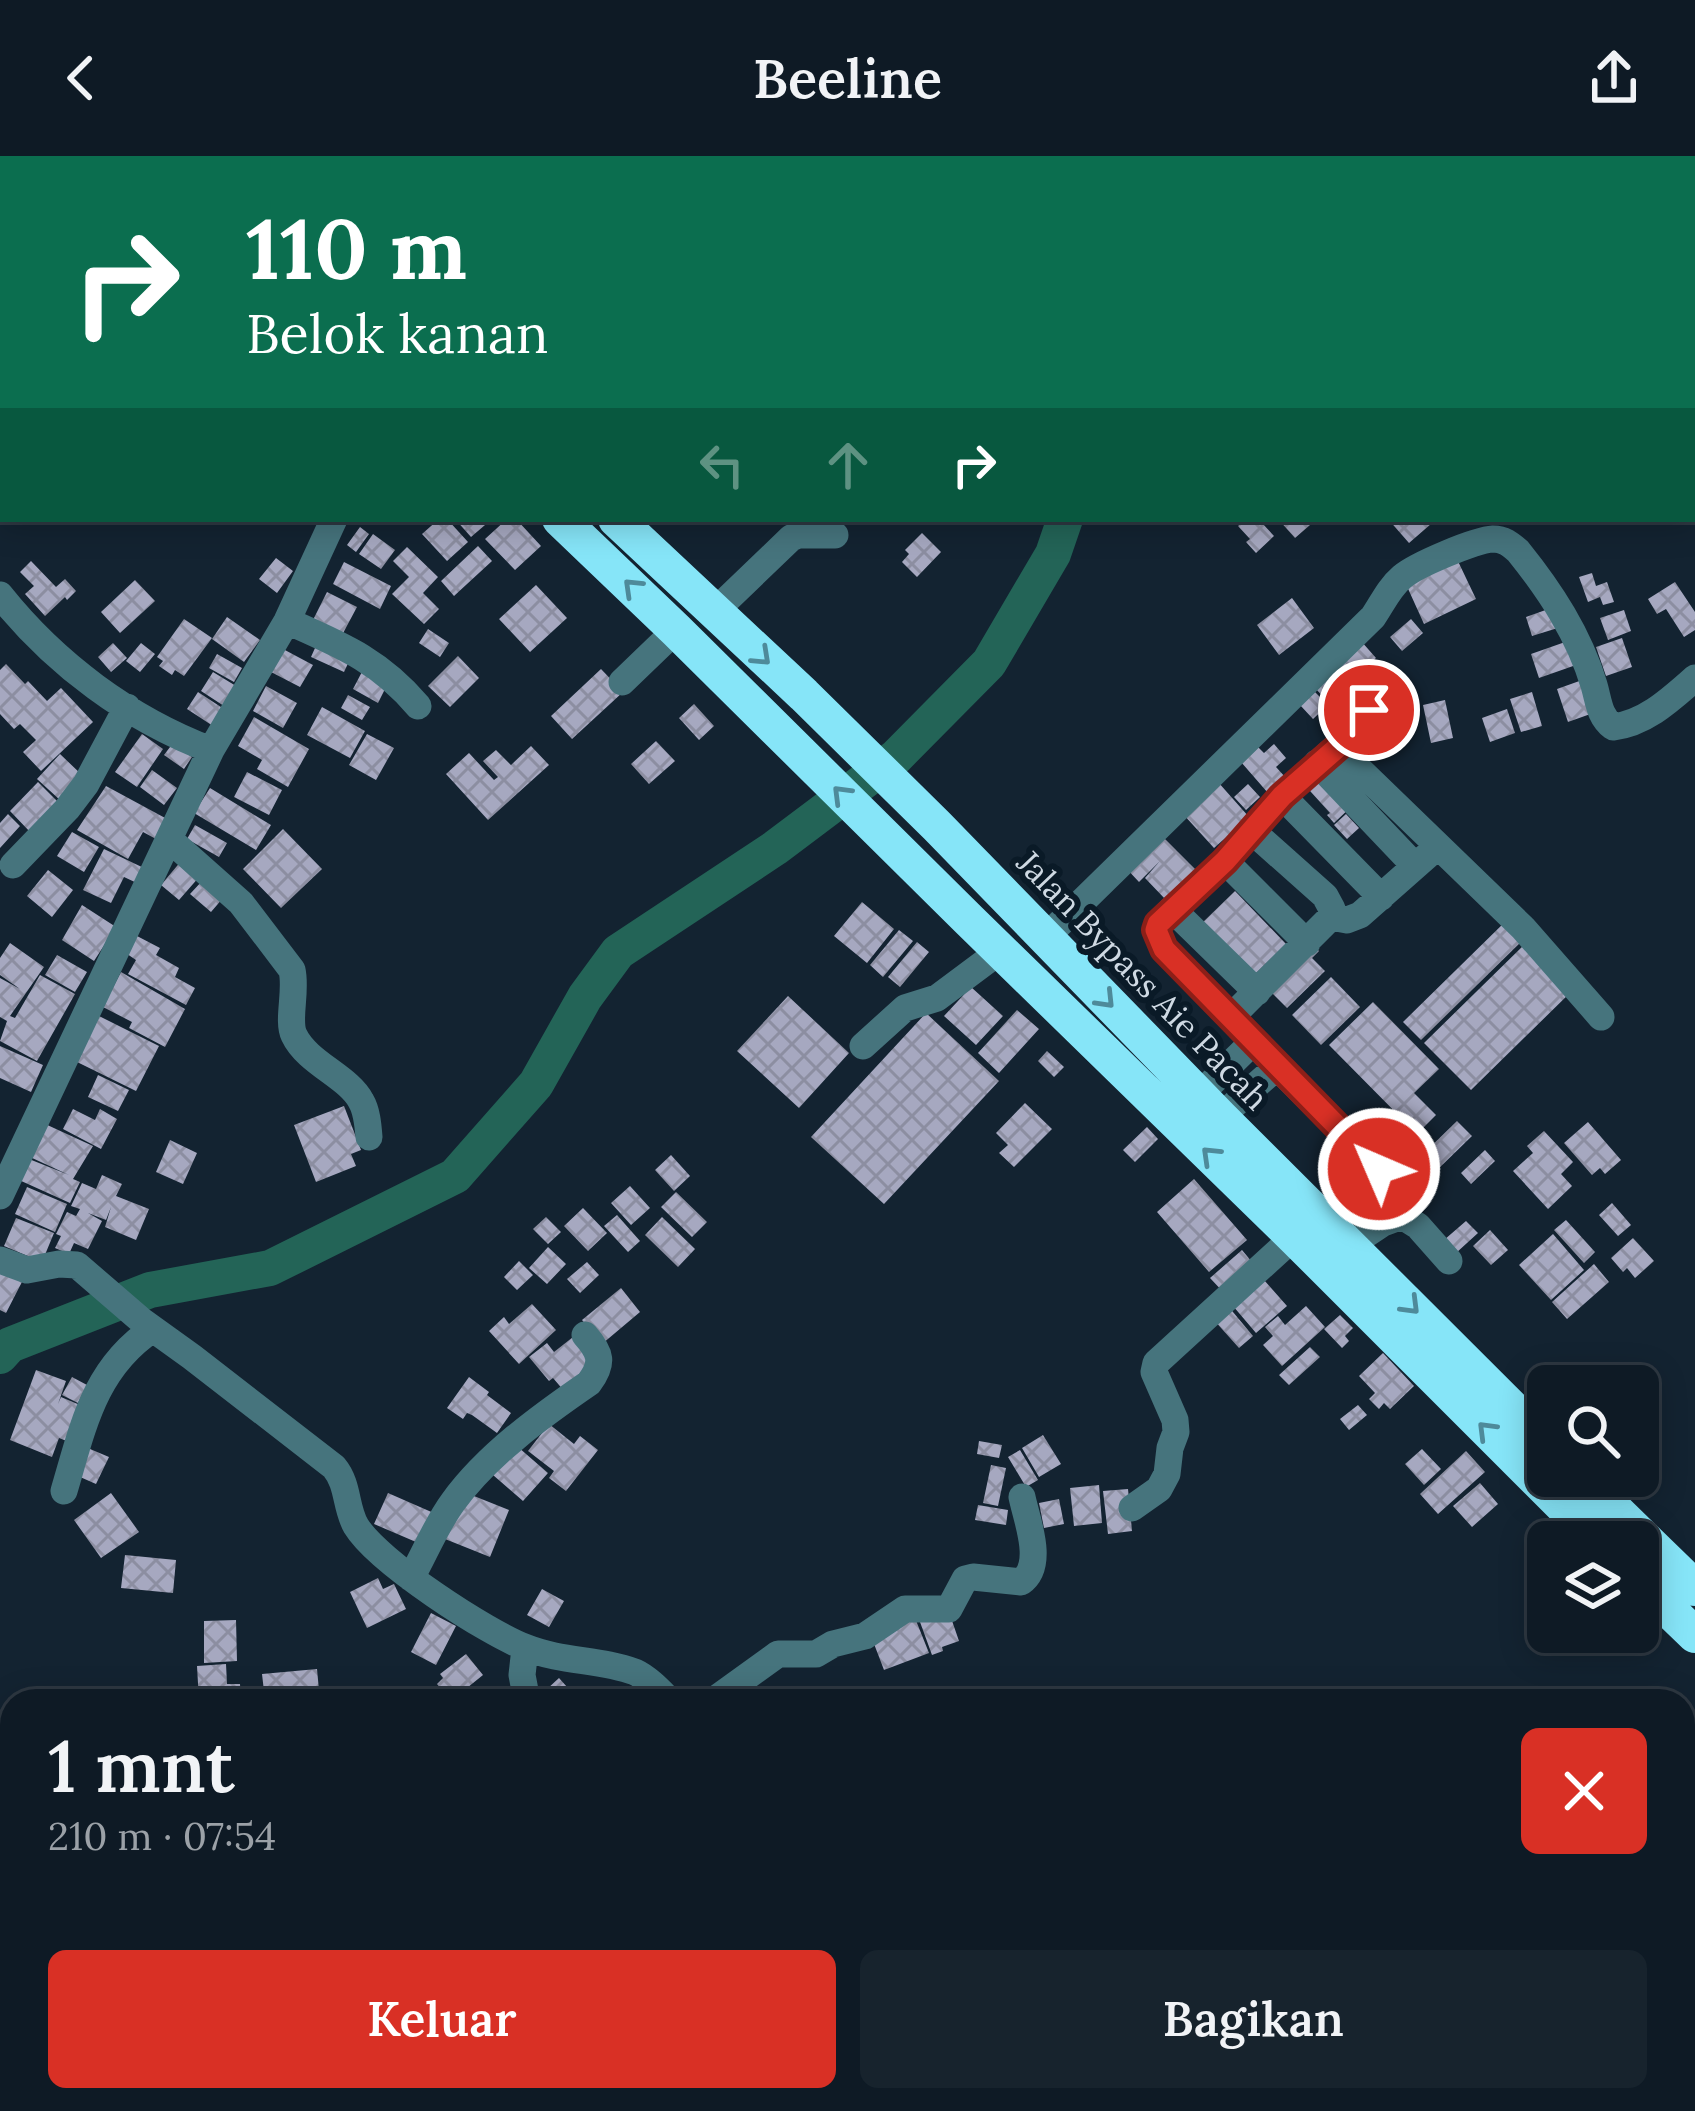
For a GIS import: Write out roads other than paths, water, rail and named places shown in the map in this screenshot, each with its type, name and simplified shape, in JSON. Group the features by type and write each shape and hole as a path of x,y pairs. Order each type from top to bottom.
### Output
{"highway":[{"path":"563,522 1578,1521"},
{"path":"619,522 715,612"},
{"name":"Jalan Bypass Aie Pacah","path":"715,612 937,826 1527,1423"},
{"path":"1602,1497 1695,1588"},
{"path":"1659,1600 1695,1635"}],"street":[{"path":"0,1196 211,750 287,621 326,524"},
{"path":"1046,937 1373,617 1400,579 1432,560 1497,538 1505,530 1569,623 1608,724 1622,727 1638,722 1695,678"},
{"path":"715,612 791,538 835,535"},
{"path":"0,595 46,648 127,707 211,750"},
{"path":"287,621 367,659 418,706"},
{"path":"622,682 676,630"},
{"path":"1379,1169 1157,939 1158,924 1225,861 1282,796 1346,740 1383,693"},
{"path":"13,865 86,784 127,707"},
{"path":"1326,755 1438,846 1531,937 1601,1016"},
{"path":"1326,755 1415,866"},
{"path":"1282,796 1381,897"},
{"path":"1230,1018 1307,943 1330,917 1331,909 1325,896 1252,831"},
{"path":"170,839 241,903 292,970 291,1028 296,1040 354,1091 362,1102 369,1137"},
{"path":"1330,917 1353,919 1438,846"},
{"path":"1225,861 1307,943"},
{"path":"1172,909 1257,992"},
{"path":"863,1046 905,1008 937,998 1000,951"},
{"path":"1210,1106 1253,1042"},
{"path":"1210,1106 1277,1066"},
{"path":"1350,1245 1402,1216 1418,1226 1449,1261"},
{"path":"1132,1508 1159,1489 1176,1432 1154,1372 1156,1363 1294,1237"},
{"path":"0,1260 27,1270 77,1265 92,1276 147,1325 334,1467 342,1476 353,1522 360,1532 386,1558 454,1608 525,1648 637,1673 656,1689"},
{"path":"64,1491 98,1387 147,1325"},
{"path":"411,1578 451,1504 467,1485 516,1437 589,1383 601,1358 585,1335"},
{"path":"729,1689 778,1654 816,1654 865,1636 905,1610 949,1609 965,1579 1027,1580 1034,1552 1022,1497"},
{"path":"525,1648 525,1689"}],"waterway":[{"path":"0,1356 10,1345 150,1290 270,1268 455,1176 536,1084 585,997 618,952 775,848 896,757 989,663 1053,554 1064,522"}]}
